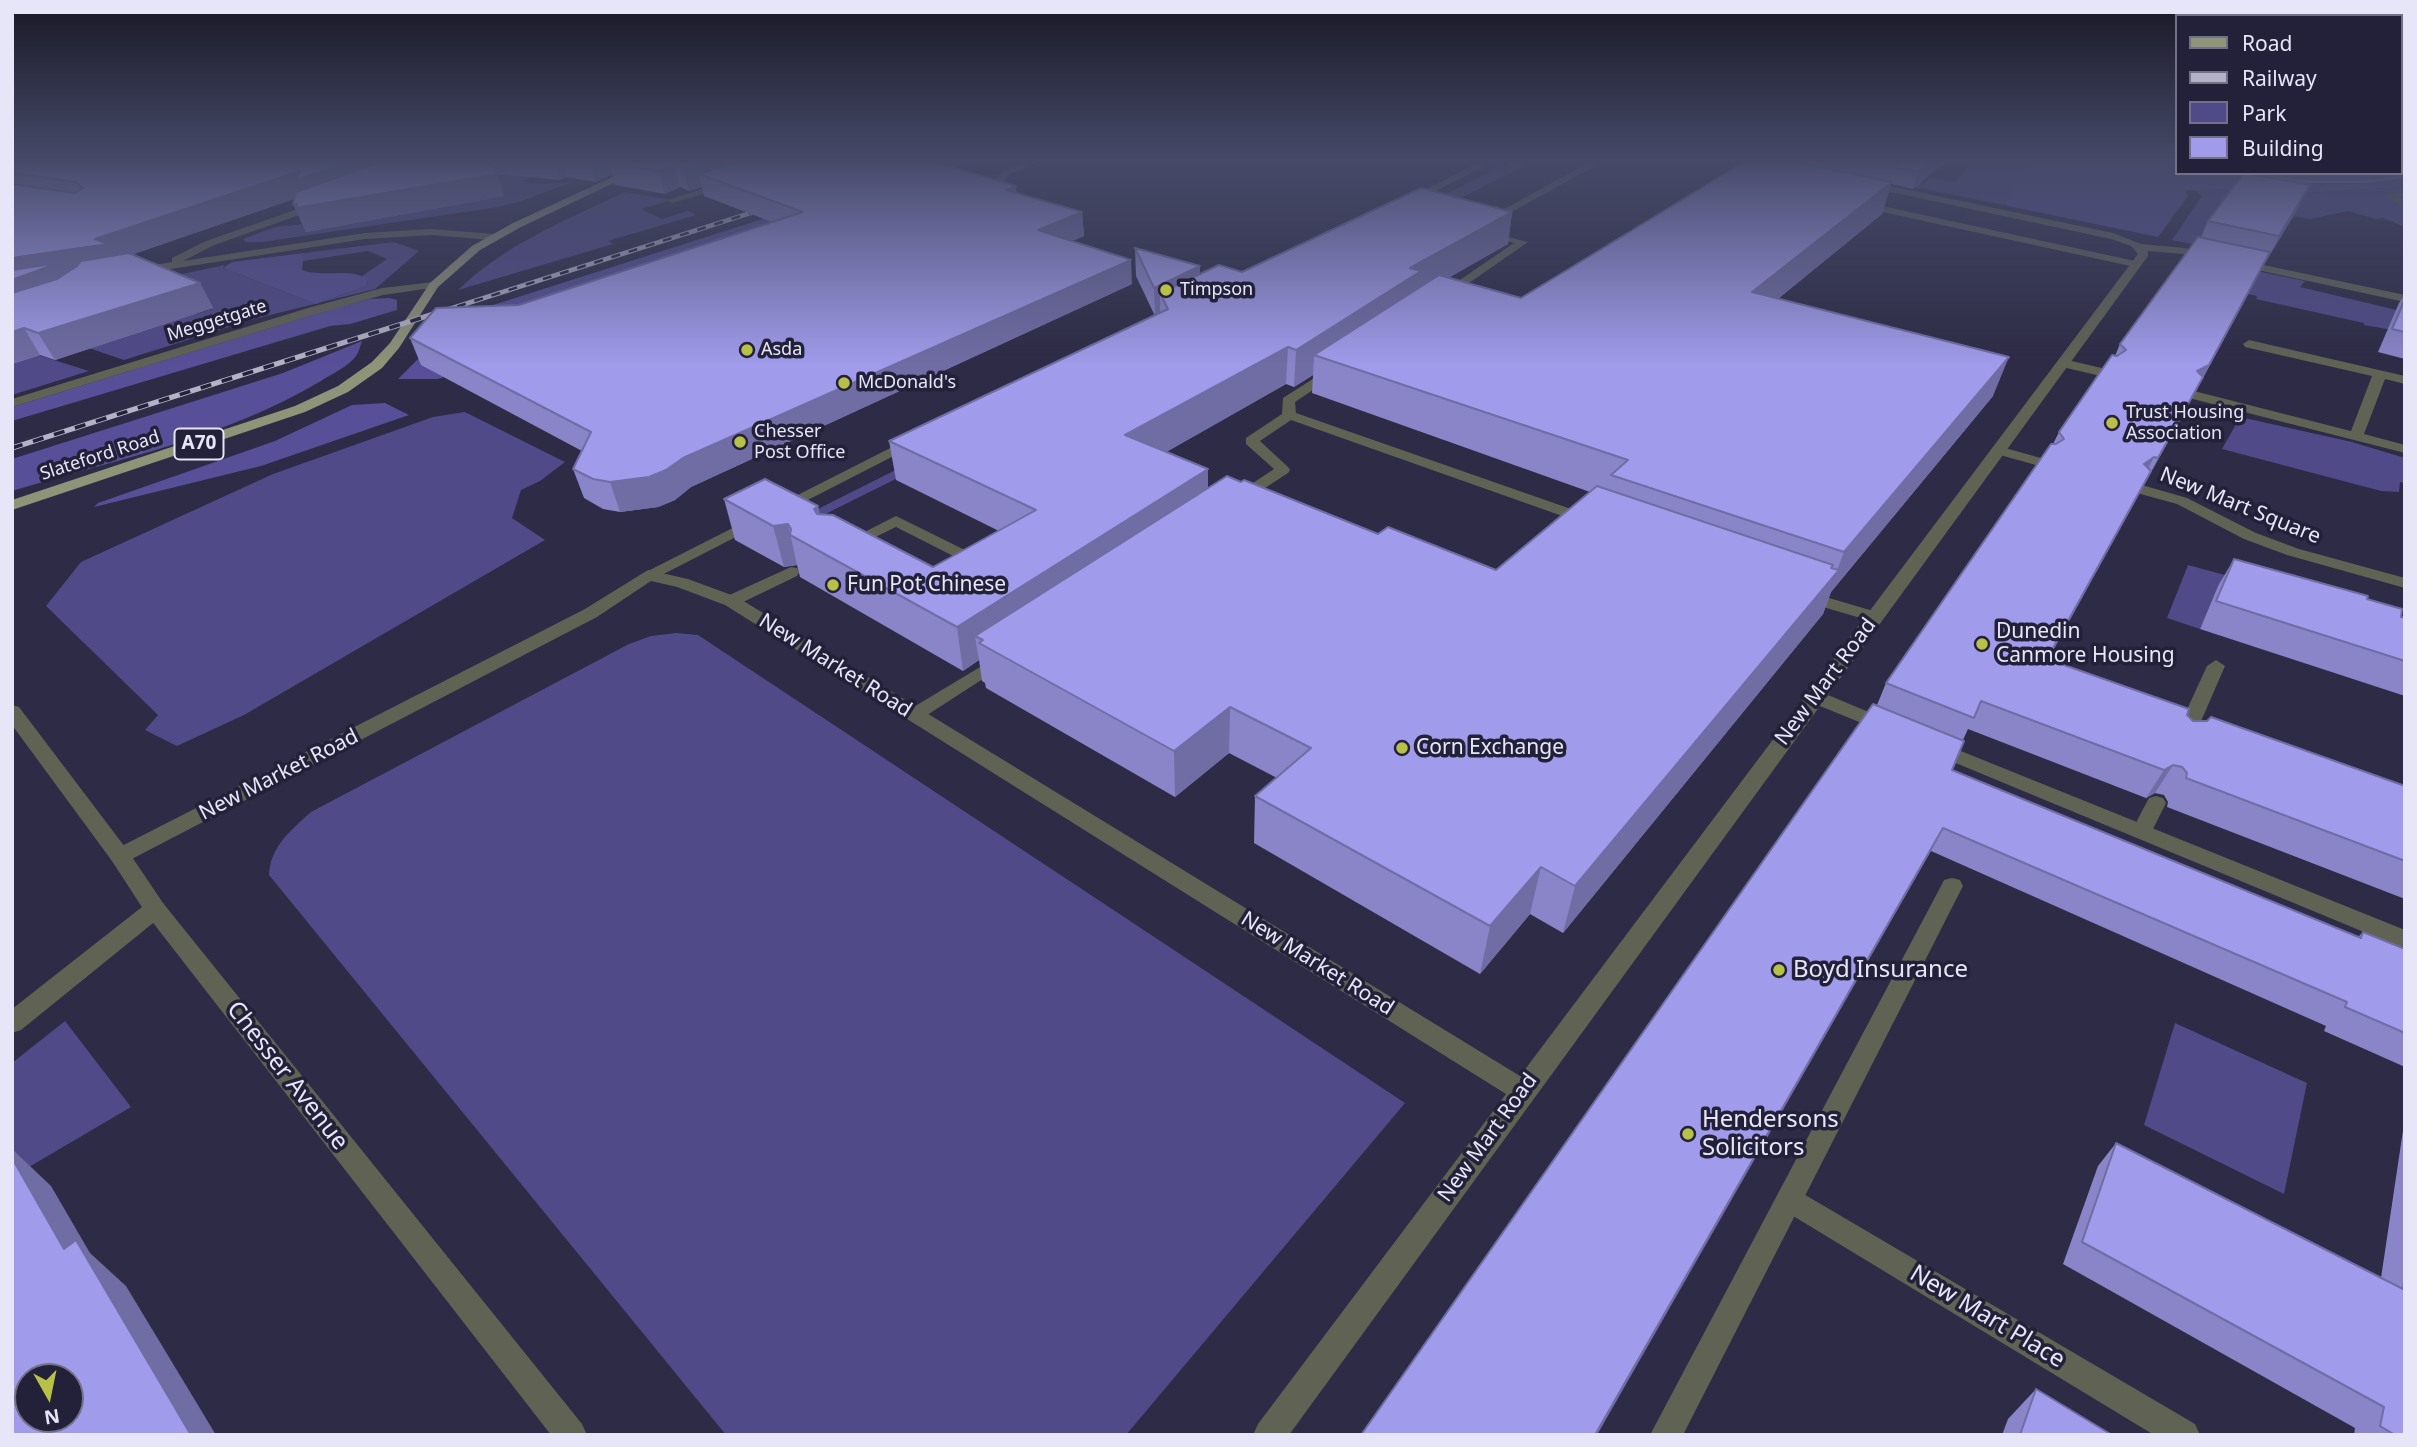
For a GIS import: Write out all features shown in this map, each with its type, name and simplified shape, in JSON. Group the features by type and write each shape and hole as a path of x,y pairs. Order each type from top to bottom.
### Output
{"main road":[{"name":"Slateford Road","path":"12,505 245,428 325,398 377,365 396,345 435,285 465,256 510,230"}],"street":[{"path":"170,265 197,248 248,230"},
{"path":"1434,303 1523,242 1476,230"},
{"path":"1975,230 2135,264"},
{"path":"2082,230 2113,236 2141,247 2184,251 2405,299"},
{"path":"129,272 380,234 431,232 494,237"},
{"name":"New Mart Road","path":"1269,1435 2144,254 2141,247"},
{"name":"Meggetgate","path":"12,403 312,311 382,292 435,285"},
{"path":"2249,344 2405,380"},
{"path":"1225,509 1283,470 1251,441 1289,415 1288,401 1344,363"},
{"path":"2063,363 2105,373"},
{"path":"2357,436 2380,374"},
{"path":"2194,396 2405,449"},
{"path":"648,575 927,434"},
{"path":"1998,450 2043,463"},
{"name":"New Mart Square","path":"2141,490 2182,501 2250,536 2293,552 2405,583"},
{"path":"834,551 896,521 971,559"},
{"path":"732,601 791,572"},
{"name":"New Market Road","path":"120,856 591,613 648,575 682,583 732,601 1523,1091"},
{"path":"1786,589 1874,617"},
{"path":"914,715 1016,649"},
{"path":"2182,742 2216,666"},
{"path":"1815,697 2405,940"},
{"name":"Chesser Avenue","path":"12,711 120,856 155,909 571,1435"},
{"path":"2143,832 2156,803"},
{"path":"1666,1435 1952,887"},
{"path":"12,1023 155,909"},
{"name":"New Mart Place","path":"1790,1199 2184,1435"}],"lane":[{"path":"1289,415 1604,525"}],"green space":[{"path":"268,230 346,230 262,242 245,242 243,239"},
{"path":"546,230 647,230 608,241 613,244 458,290 515,247"},
{"path":"1375,230 1397,230 753,550 758,539"},
{"path":"2179,230 2248,230 2197,245 2172,240"},
{"path":"394,242 419,251 375,289 319,303 366,286 368,280 362,276 387,259 368,251 303,261 304,253"},
{"path":"2207,261 2305,281 2300,287 2405,312 2405,332 2364,325 2256,299 2257,296 2179,279"},
{"path":"225,265 223,268 315,304 254,319 124,360 39,331 196,314 212,309 158,279"},
{"path":"38,355 89,371 12,395 12,359"},
{"path":"465,412 565,462 540,481 521,490 512,518 545,540 244,715 177,746 145,730 158,715 46,606 81,562 273,474 433,417"},
{"path":"2240,417 2352,442 2405,458 2405,483 2400,482 2399,492 2381,491 2222,449"},
{"path":"2188,565 2283,591 2218,586 2200,629 2167,618"},
{"path":"676,633 698,635 1405,1103 1126,1435 726,1435 269,875 277,848 289,832 311,812 629,644 651,636"},
{"path":"65,1021 131,1107 12,1177 12,1063"},
{"path":"2175,1023 2307,1083 2284,1194 2144,1125"}],"shaded area":[{"path":"730,230 776,230 495,360 438,379 398,379 462,315"},
{"path":"2122,230 2163,230 2158,237"},
{"path":"304,253 302,270 361,275 368,279 366,286 316,304 223,268 232,262"},
{"path":"370,299 397,300 397,310 350,324 330,326 12,421 12,407 335,308"},
{"path":"362,341 356,356 344,367 285,401 248,417 170,445 12,491 12,459 283,373"},
{"path":"385,403 409,415 261,466 94,507 98,503 275,441 352,405"}],"building":[{"path":"12,230 124,230 95,239 108,244 12,258"},
{"name":"Asda","path":"749,230 1039,230 1131,260 683,458 666,470 649,477 610,482 593,479 573,469 591,432 410,338 436,308 519,305"},
{"path":"1333,230 1480,230 1410,268 1421,271 1296,350 1288,347 1125,435 1208,469 957,627 790,535 788,524 773,526 724,499 765,479 818,506 814,509 817,514 833,515 933,567 1036,510 889,441 1168,309 1160,293 1219,265 1242,272"},
{"path":"1633,230 1832,230 1752,292 2009,357 1844,552 1611,475 1628,460 1314,355 1439,275 1521,298"},
{"path":"2248,230 2283,230 2279,236"},
{"path":"2198,237 2270,252 2209,365 2197,371 2203,377 2158,458 2154,457 2144,464 2151,471 2047,659 2189,709 2187,715 2193,721 2207,721 2211,717 2405,786 2405,861 2186,778 2187,773 2182,767 2173,765 2164,770 1981,701 1974,718 1886,683 2051,444 2064,439 2059,432 2112,355 2117,356 2126,350 2120,344"},
{"path":"1135,248 1200,266 1154,288"},
{"path":"129,253 200,283 38,333 24,328 12,332 12,293 57,279 81,261"},
{"path":"58,263 12,280 12,270"},
{"path":"2405,299 2405,332 2392,329"},
{"name":"Corn Exchange","path":"1227,476 1241,482 1244,480 1378,534 1388,527 1496,570 1597,486 1833,565 1831,568 1839,570 1575,886 1541,867 1490,926 1255,796 1311,748 1230,707 1174,751 979,643 983,640 975,636"},
{"path":"2234,559 2368,596 2367,599 2402,609 2401,617 2405,618 2405,661 2216,601"},
{"path":"1873,704 1964,741 1952,770 2361,938 2363,932 2405,949 2405,1033 2345,1007 2347,1002 1943,828 1595,1435 1361,1435"},
{"path":"2116,1143 2403,1289 2405,1276 2405,1435 2395,1435 2380,1426 2384,1407 2082,1242"},
{"path":"12,1158 64,1249 76,1240 191,1435 12,1435"},
{"path":"2036,1389 2112,1435 2020,1435"}],"railway":[{"path":"440,312 699,230"},
{"path":"12,448 446,310"}],"place":[{"name":"Timpson","path":"1166,290"},
{"name":"Asda","path":"747,350"},
{"name":"McDonald's","path":"844,383"},
{"name":"Trust Housing Association","path":"2112,423"},
{"name":"Chesser Post Office","path":"740,442"},
{"name":"Fun Pot Chinese","path":"833,585"},
{"name":"Dunedin Canmore Housing","path":"1982,644"},
{"name":"Corn Exchange","path":"1402,748"},
{"name":"Boyd Insurance","path":"1779,970"},
{"name":"Hendersons Solicitors","path":"1688,1134"}]}
